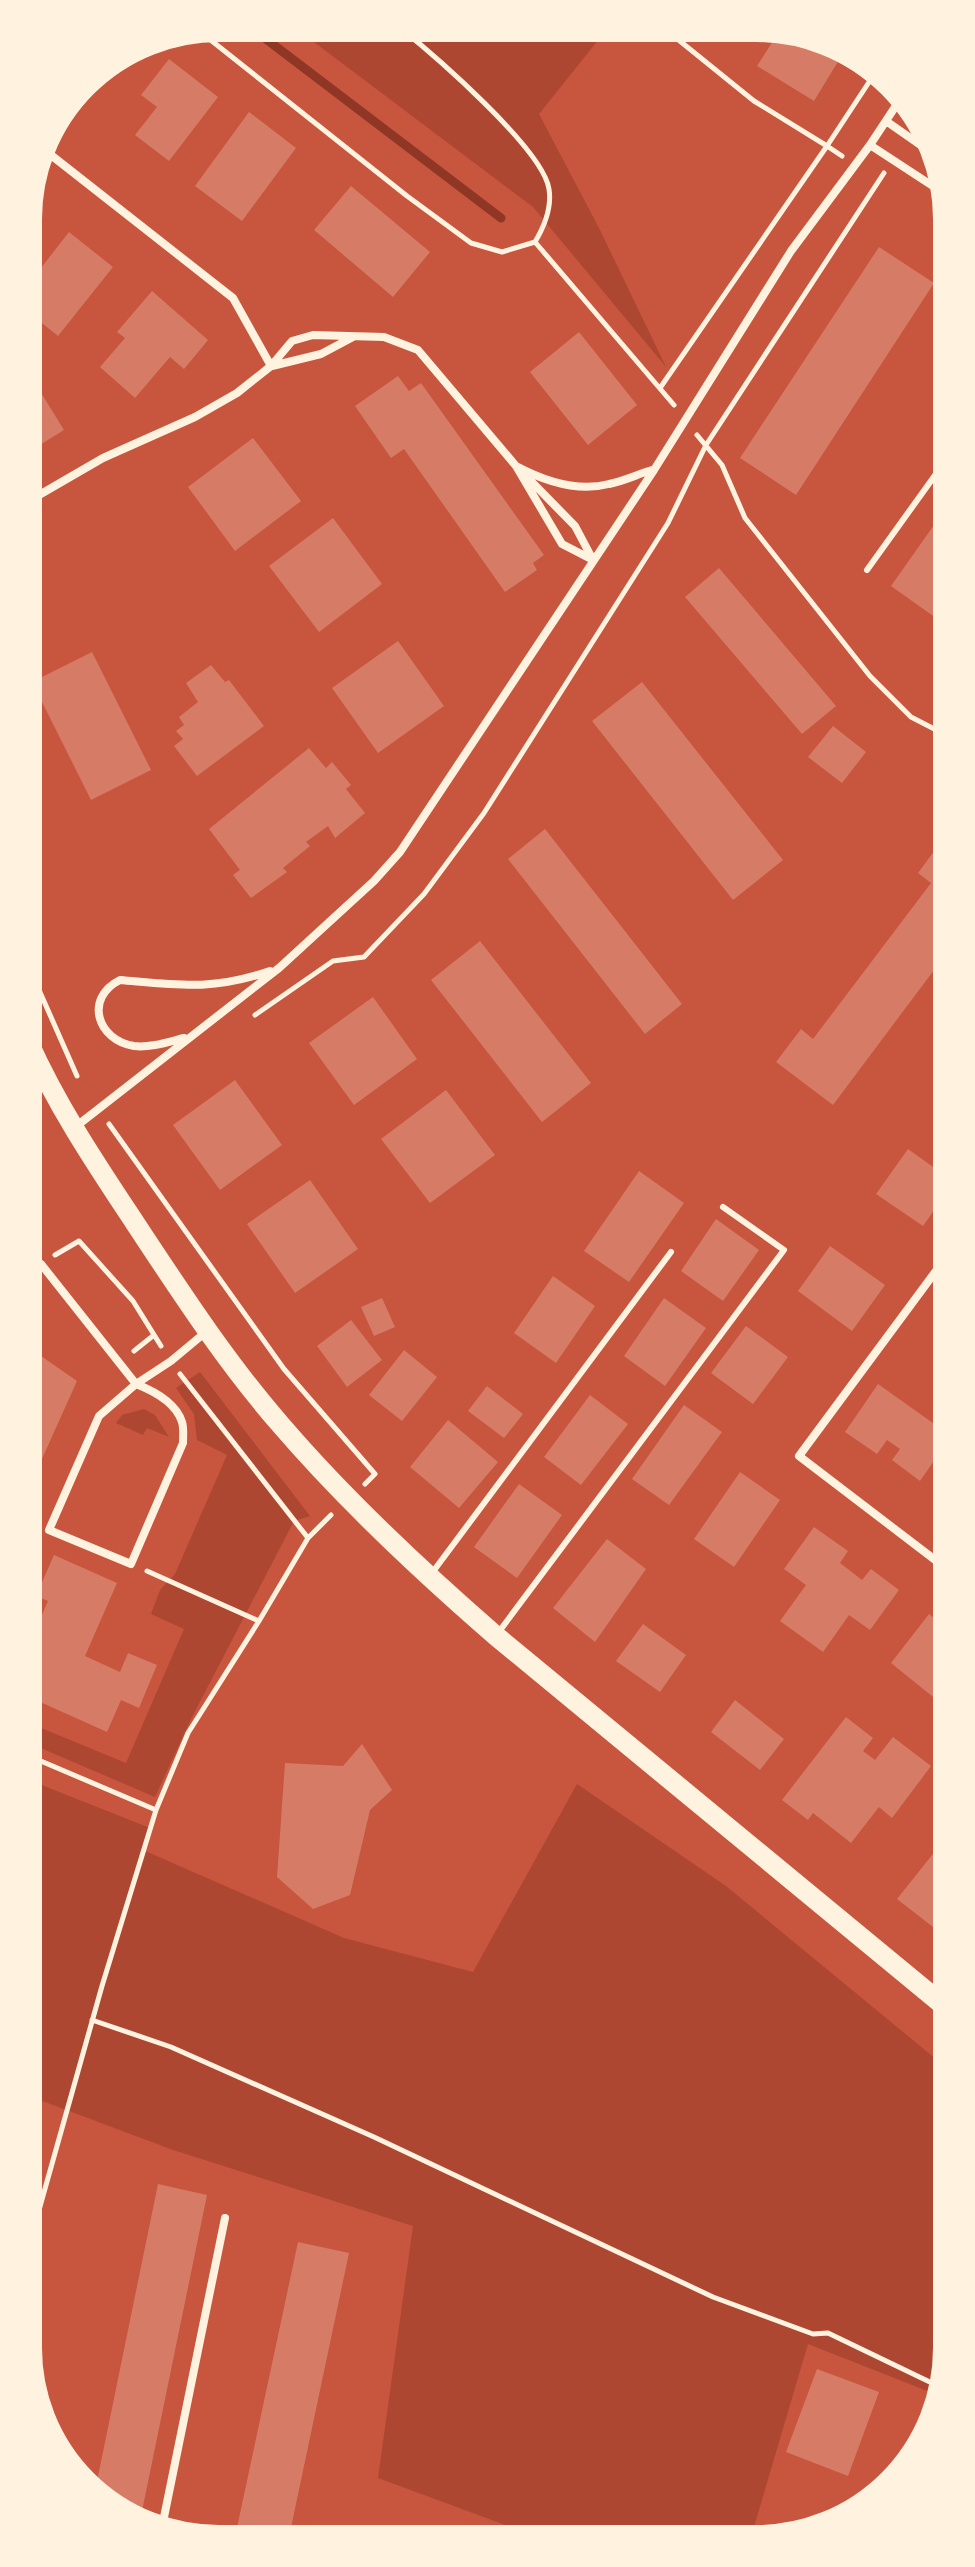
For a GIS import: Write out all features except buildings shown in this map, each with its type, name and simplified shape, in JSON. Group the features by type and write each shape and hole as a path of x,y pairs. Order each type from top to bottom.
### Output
{"main road":[{"path":"40,1064 73,1129 208,1330 279,1423 349,1499 429,1577 496,1636 935,1998"}],"street":[{"path":"73,1129 279,968 374,881 400,852 654,470 791,251 895,107"},
{"path":"886,121 919,144"},
{"path":"870,145 932,186"},
{"path":"52,156 233,298 271,366"},
{"path":"40,494 103,458 195,417 227,399 271,366 292,341 313,335 384,337 418,350 516,466 575,526 593,560"},
{"path":"271,366 321,354 357,335"},
{"path":"516,466 539,478 587,486 608,485 654,470"},
{"path":"516,466 562,544 593,560"},
{"path":"187,1038 135,1046 118,1041 107,1032 100,1020 98,1002 108,986 120,980 204,986 249,978 279,968"},
{"path":"41,1264 136,1384 164,1398 182,1422 183,1443 131,1564 49,1530 99,1416 136,1384 171,1361 208,1330"},
{"path":"935,1272 799,1456 935,1560"},
{"path":"164,2519 225,2218"}],"lane":[{"path":"867,570 935,475"},
{"path":"496,1636 784,1250 723,1207"},
{"path":"429,1577 671,1252"}],"path":[{"path":"210,40 394,187 471,243 502,252 535,242 546,222 549,189 532,155 510,129 413,40"},
{"path":"679,40 754,101 827,146"},
{"path":"660,388 870,81"},
{"path":"706,445 892,160"},
{"path":"535,242 722,465 745,518 870,676 911,717 935,729"},
{"path":"40,992 80,1084 284,1369 375,1474 308,1538 188,1733 156,1810 92,2020 40,2206"},
{"path":"41,1264 79,1241 133,1301 154,1335 133,1352"},
{"path":"181,1375 308,1538"},
{"path":"131,1564 259,1621"},
{"path":"40,1761 156,1810"},
{"path":"92,2020 171,2047 374,2137 713,2297 813,2334 828,2333 932,2383"}],"shaded area":[{"path":"311,40 598,40 539,114 599,228 666,367 533,207"},
{"path":"200,1372 310,1516 294,1521 191,1719 155,1797 40,1748 40,1728 126,1763 184,1629 151,1614 160,1590 175,1574 227,1455 197,1440 194,1414 176,1388"},
{"path":"144,1409 155,1415 169,1437 147,1428 143,1435 116,1423 122,1415"},
{"path":"40,1784 150,1828 143,1850 344,1938 473,1972 577,1784 726,1886 935,2058 935,2360 930,2392 808,2344 754,2527 511,2527 378,2478 413,2226 173,2150 40,2100"}],"waterway":[{"path":"267,40 501,218"}]}
